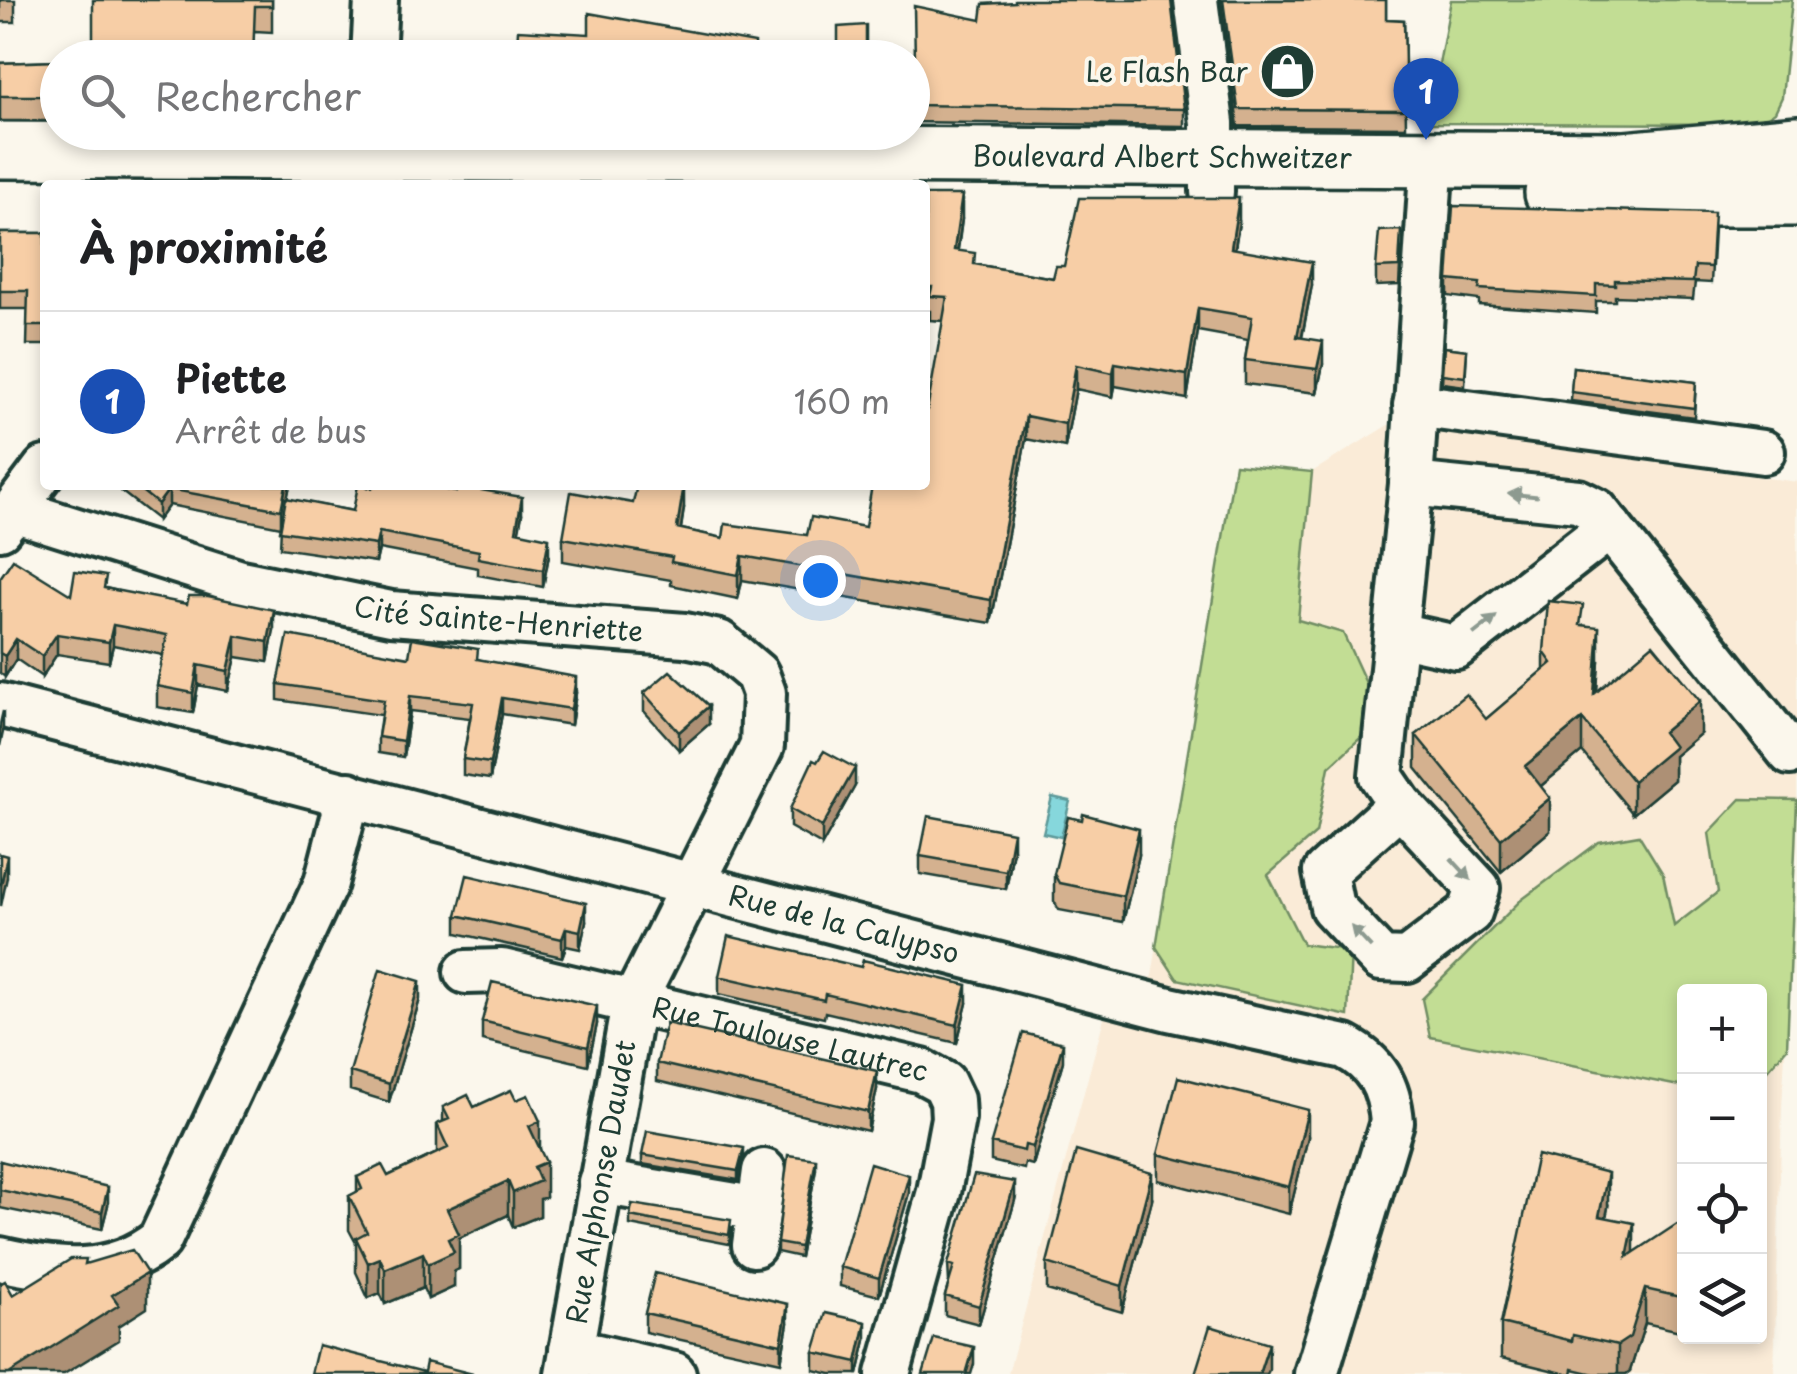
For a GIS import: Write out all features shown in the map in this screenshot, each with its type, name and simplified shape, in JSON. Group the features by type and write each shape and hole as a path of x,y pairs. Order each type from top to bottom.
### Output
{"main road":[{"name":"Boulevard Albert Schweitzer","path":"581,150 1212,174 1431,174 1797,144"},
{"name":"Boulevard Albert Schweitzer","path":"0,150 243,180"},
{"name":"Boulevard Albert Schweitzer","path":"59,180 176,172 279,150"},
{"path":"1574,194 1612,185 1797,170"},
{"name":"Boulevard Albert Schweitzer","path":"930,190 1212,174"},
{"name":"Boulevard Albert Schweitzer","path":"1431,174 1574,194 1797,198"},
{"name":"Boulevard Albert Schweitzer","path":"0,184 40,181"}],"street":[{"path":"373,40 376,0"},
{"path":"1196,0 1212,174"},
{"path":"255,180 303,168 313,150"},
{"path":"253,180 269,173 354,174 367,150"},
{"path":"1400,804 1382,776 1410,484 1431,174"},
{"path":"1414,406 1762,452"},
{"path":"7,519 40,475"},
{"path":"1410,484 1578,501 1596,510 1790,754"},
{"name":"Cité Sainte-Henriette","path":"7,519 241,582 390,612 685,635 719,642 756,674 764,692 766,716 762,746 692,882"},
{"path":"1397,634 1456,647 1610,527"},
{"name":"Rue de la Calypso","path":"0,705 1169,1009 1345,1048 1367,1058 1390,1096 1392,1122 1316,1374"},
{"path":"0,1260 82,1270 116,1266 160,1240 326,883 349,794"},
{"name":"Rue Alphonse Daudet","path":"569,1362 633,1004 692,882"},
{"path":"466,972 502,971 633,1004"},
{"name":"Rue Toulouse Lautrec","path":"633,1004 922,1071 944,1083 952,1100 953,1118 940,1192 888,1374"},
{"path":"600,1182 759,1208"},
{"path":"569,1362 674,1374"}],"shaded area":[{"path":"1388,425 1797,482 1797,844 1782,1107 1774,1374 1008,1374 1104,1018 1152,976 1235,464 1312,472"}],"green space":[{"path":"1451,0 1792,0 1782,97 1775,112 1758,124 1428,123"},
{"path":"1235,464 1312,472 1298,620 1343,633 1370,692 1368,731 1329,767 1316,833 1268,875 1303,944 1351,950 1348,1016 1177,979 1156,947"},
{"path":"1741,799 1797,800 1787,1048 1767,1070 1767,984 1677,984 1677,1086 1430,1037 1422,999 1520,901 1599,842 1639,835 1663,874 1674,926 1718,892 1709,833"}],"water":[{"path":"1052,797 1070,801 1061,837 1043,833"}],"building":[{"path":"93,0 272,0 272,6 255,6 254,40 93,40"},
{"path":"1171,0 1184,109 930,105 930,40 915,40 914,6 981,20 983,4"},
{"path":"1223,0 1386,0 1386,19 1404,20 1406,110 1238,109"},
{"path":"589,13 738,40 517,40 518,30 589,34"},
{"path":"866,25 866,40 838,40 838,27"},
{"path":"40,62 40,96 0,96 0,63"},
{"path":"930,195 962,195 954,250 975,253 974,264 1053,278 1056,266 1064,266 1079,198 1239,198 1231,248 1312,262 1297,337 1323,341 1317,369 1245,360 1252,317 1198,308 1187,375 1115,363 1113,373 1076,365 1065,424 1026,416 991,600 742,556 738,575 671,562 672,557 563,538 571,492 633,503 636,490 683,490 677,528 723,538 725,524 807,535 811,517 865,527 871,490 930,490 930,394 947,297 930,296"},
{"path":"1453,206 1714,213 1711,267 1695,266 1693,282 1615,280 1615,285 1596,284 1596,296 1479,289 1480,283 1448,280"},
{"path":"1401,230 1399,267 1376,268 1379,231"},
{"path":"0,233 40,233 40,326 27,326 28,291 0,291"},
{"path":"1444,347 1467,350 1465,377 1442,374"},
{"path":"1573,367 1696,382 1694,408 1571,392"},
{"path":"140,490 168,490 158,504"},
{"path":"174,490 285,490 281,510"},
{"path":"357,490 481,490 522,497 516,531 549,538 543,570 478,558 479,551 379,532 376,545 280,531 286,498 353,511"},
{"path":"13,559 71,595 75,571 106,576 104,588 187,604 189,596 208,596 274,610 268,642 236,636 228,671 198,665 193,693 157,686 167,635 113,625 109,642 57,634 42,656 16,639 5,656 0,653 0,578"},
{"path":"1548,601 1583,605 1580,625 1599,627 1594,694 1653,644 1700,701 1663,732 1674,747 1633,781 1582,719 1525,766 1550,798 1501,839 1416,735 1466,694 1486,719 1552,663 1544,652"},
{"path":"288,635 409,657 412,638 478,649 477,659 576,677 571,709 502,698 490,763 463,759 473,703 410,696 403,741 378,737 384,700 278,684"},
{"path":"670,671 709,706 679,732 644,693"},
{"path":"824,751 855,768 822,827 790,809 813,760 817,762"},
{"path":"1083,814 1139,829 1123,896 1059,883 1054,874 1068,817 1082,820"},
{"path":"928,816 1013,832 1006,871 920,856"},
{"path":"0,854 7,856 1,885 0,884"},
{"path":"467,875 586,903 580,931 566,928 562,939 457,915"},
{"path":"728,936 861,967 863,960 967,985 957,1025 825,994 824,1000 719,976"},
{"path":"380,969 420,981 389,1084 350,1072"},
{"path":"492,982 597,1006 588,1047 482,1021"},
{"path":"666,1023 877,1071 868,1112 657,1063"},
{"path":"1023,1033 1063,1043 1033,1147 1025,1145 1024,1151 991,1143"},
{"path":"1178,1077 1308,1110 1289,1187 1158,1154"},
{"path":"511,1090 516,1100 528,1095 540,1121 529,1126 546,1162 534,1167 540,1181 513,1193 508,1181 447,1209 459,1234 448,1239 454,1252 428,1264 423,1253 385,1269 380,1258 368,1263 356,1238 367,1232 349,1196 362,1189 357,1177 382,1165 388,1176 448,1148 437,1124 449,1119 443,1107 468,1095 474,1107"},
{"path":"647,1131 744,1148 738,1171 642,1155"},
{"path":"1076,1151 1152,1173 1122,1286 1047,1263"},
{"path":"788,1155 816,1159 800,1247 777,1243"},
{"path":"1537,1155 1608,1173 1599,1216 1634,1223 1627,1257 1677,1224 1677,1296 1645,1289 1630,1337 1618,1345 1573,1335 1572,1341 1501,1323"},
{"path":"0,1161 108,1187 102,1212 0,1190"},
{"path":"870,1163 909,1175 879,1278 840,1267"},
{"path":"974,1175 1015,1182 979,1306 945,1296 954,1266 948,1264"},
{"path":"632,1204 731,1220 729,1235 630,1216"},
{"path":"132,1250 147,1273 112,1295 119,1305 9,1374 0,1374 0,1284 5,1281 13,1295 71,1259 86,1259 85,1264"},
{"path":"655,1273 788,1304 781,1344 645,1313"},
{"path":"826,1313 866,1322 857,1362 814,1352"},
{"path":"1210,1326 1269,1344 1259,1374 1195,1374"},
{"path":"934,1338 974,1347 966,1374 923,1374"},
{"path":"318,1345 424,1372 426,1362 473,1374 311,1374"}],"place":[{"name":"Le Flash Bar","path":"1287,72"},
{"name":"Piette","path":"1426,140"}]}
